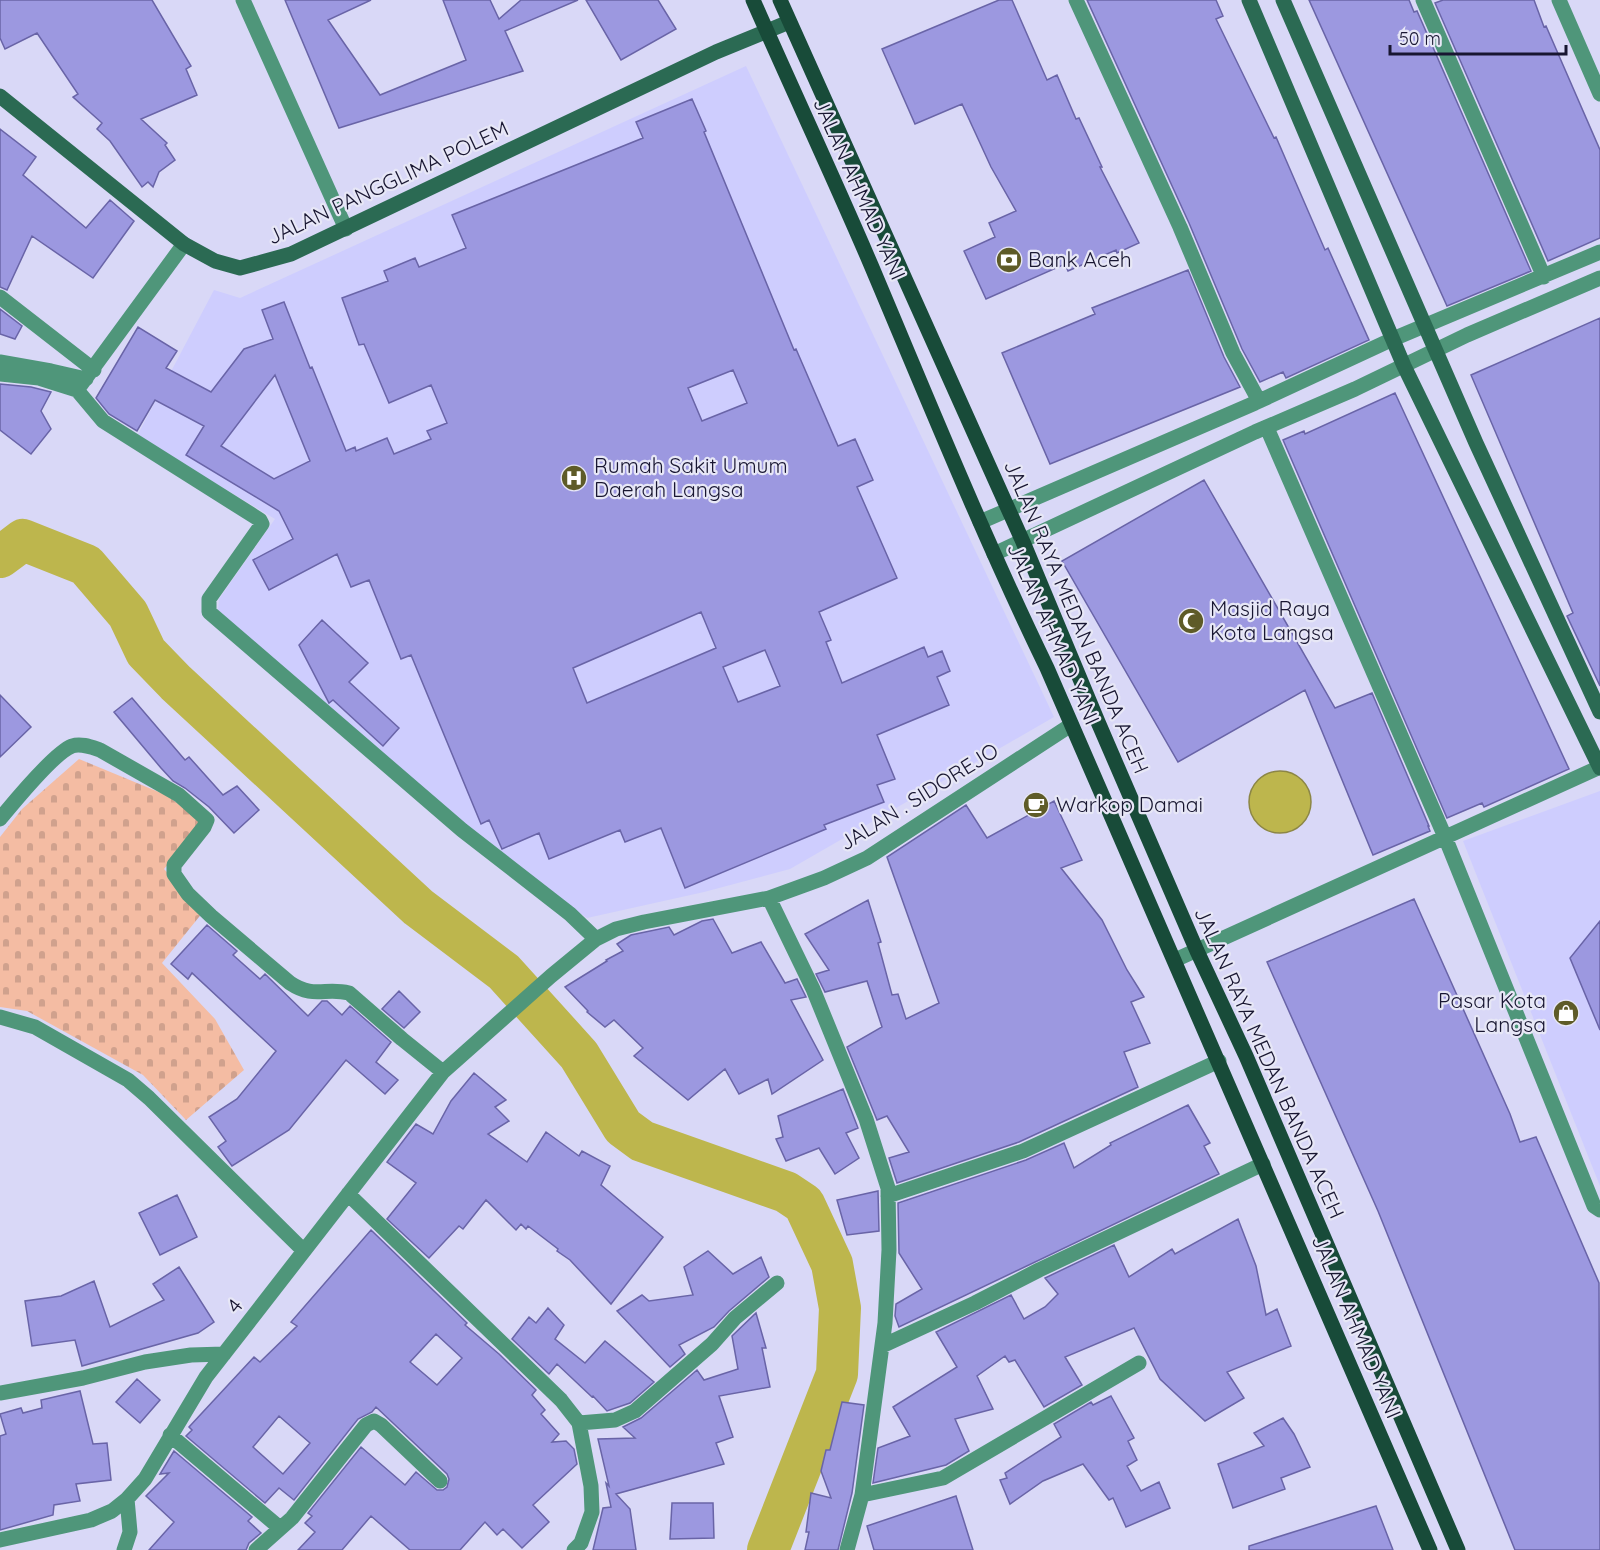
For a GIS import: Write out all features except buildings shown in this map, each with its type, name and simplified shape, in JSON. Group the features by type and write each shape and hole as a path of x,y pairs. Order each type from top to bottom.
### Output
{"main road":[{"name":"JALAN AHMAD YANI","path":"753,0 870,264 994,554 1047,668 1175,960 1430,1550"},
{"name":"JALAN RAYA MEDAN BANDA ACEH","path":"780,0 1023,542 1098,722 1197,951 1246,1056 1458,1550"},
{"path":"1250,0 1404,366 1600,768"},
{"path":"1283,0 1425,327 1600,712"},
{"name":"JALAN PANGGLIMA POLEM","path":"0,96 184,244 215,261 240,268 291,254 716,52 789,22"},
{"path":"1506,578 1532,565"}],"street":[{"path":"243,0 346,229"},
{"path":"1076,0 1180,227 1233,353 1259,401"},
{"path":"1423,0 1544,277"},
{"path":"1559,0 1600,94"},
{"path":"0,374 39,378 69,386 86,380 184,244"},
{"path":"980,522 1259,401 1393,339 1600,252"},
{"path":"994,554 1467,335 1600,278"},
{"path":"0,297 86,380 103,421 260,520 262,524 209,599 209,612 462,830 570,915 596,939"},
{"path":"0,362 86,380"},
{"path":"1266,428 1445,837 1597,1208 1600,1221"},
{"name":"JALAN . SIDOREJO","path":"475,1044 596,939 616,929 644,922 769,898 824,878 867,858 1071,725"},
{"path":"0,819 63,751 75,746 89,746 100,750 169,789 207,820 174,865 174,874 188,894 290,983 310,993 342,991 349,993 443,1072"},
{"path":"1175,960 1600,768"},
{"path":"769,898 813,989 866,1119 888,1188 889,1250 882,1346 862,1495 847,1550"},
{"path":"0,1017 35,1027 128,1080 150,1098 304,1251"},
{"name":"4","path":"0,1540 91,1520 112,1511 127,1499 145,1479 206,1377 443,1072 475,1044"},
{"path":"888,1196 1023,1151 1219,1061"},
{"path":"882,1346 975,1303 1049,1264 1263,1164"},
{"path":"348,1194 561,1400 579,1423 591,1486 592,1512 581,1543 574,1550"},
{"path":"579,1423 615,1420 635,1411 712,1344 735,1318 777,1282"},
{"path":"0,1392 82,1378 145,1362 191,1355 224,1354"},
{"path":"862,1495 943,1478 1139,1363"},
{"path":"256,1550 292,1518 366,1425 374,1421 440,1481"},
{"path":"171,1435 280,1528"},
{"path":"124,1550 130,1532 127,1499"}],"shaded area":[{"name":"Rumah Sakit Umum Daerah Langsa","path":"746,66 1054,717 790,869 704,892 587,918 512,866 218,611 219,599 275,519 137,436 214,290 240,298"},
{"path":"1274,771 1286,771 1302,780 1309,790 1311,802 1309,814 1302,824 1286,833 1274,833 1263,828 1254,819 1249,808 1249,796 1254,785 1263,776"},
{"name":"Pasar Kota Langsa","path":"1600,791 1600,1186 1463,841"}],"green space":[{"path":"79,759 166,795 204,822 164,869 203,912 162,963 215,1019 244,1070 186,1120 143,1075 27,1011 0,1007 0,837 22,809"}],"waterway":[{"path":"0,557 23,540 86,565 128,614 146,652 176,683 418,907 504,972 579,1055 623,1127 642,1141 786,1192 804,1204 832,1264 840,1308 837,1374 768,1550"}],"place":[{"name":"Bank Aceh","path":"1009,260"},
{"name":"Rumah Sakit Umum Daerah Langsa","path":"574,478"},
{"name":"Masjid Raya Kota Langsa","path":"1191,621"},
{"name":"Warkop Damai","path":"1036,805"},
{"name":"Pasar Kota Langsa","path":"1566,1013"}]}
